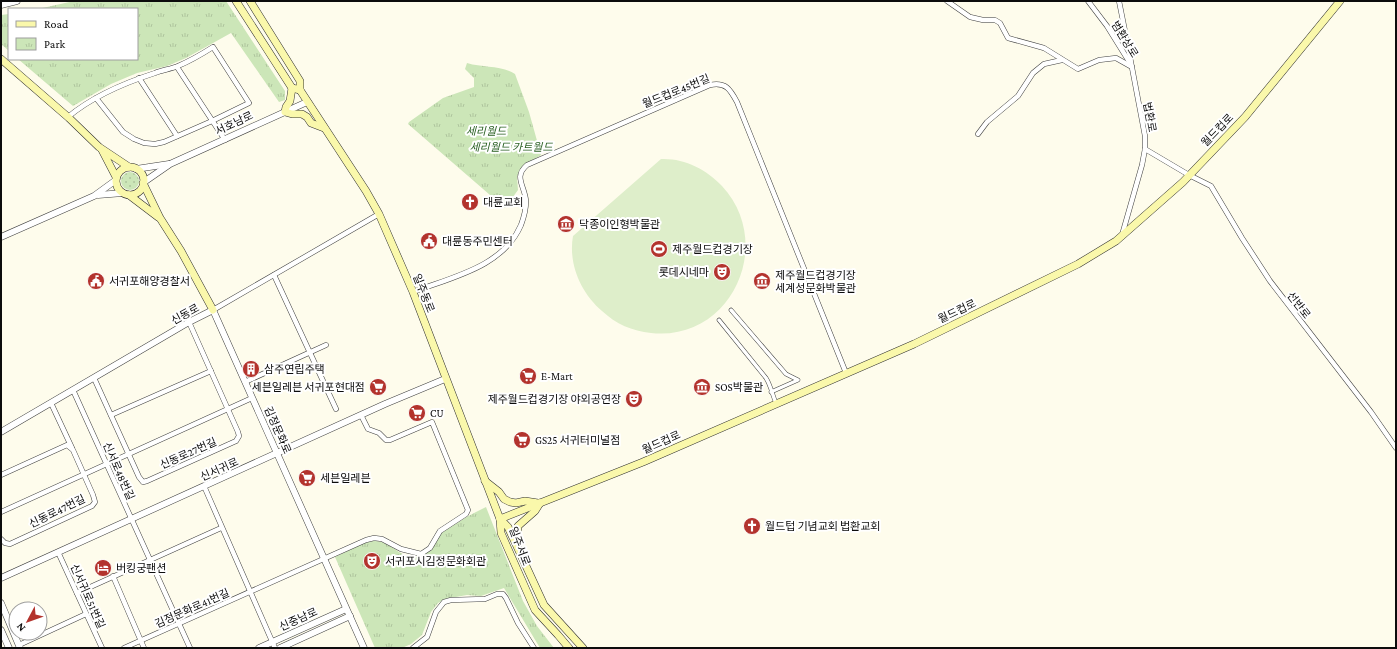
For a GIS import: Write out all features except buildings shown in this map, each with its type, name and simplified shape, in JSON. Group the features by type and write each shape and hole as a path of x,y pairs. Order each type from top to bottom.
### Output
{"main road":[{"path":"236,1 292,88 290,102 286,107 285,112 302,114 307,117 311,123 325,128"},
{"name":"일주동로","path":"250,1 300,81 300,90 307,102 366,191 379,214 413,292 445,379 500,519"},
{"name":"월드컵로","path":"500,519 643,462 914,344 1071,267 1102,250 1122,235 1189,175 1246,117 1340,1"},
{"path":"1,59 68,117 99,147 142,174 160,218 181,251 213,310"},
{"path":"292,88 300,90"},
{"path":"99,147 116,179 118,188 160,218"},
{"path":"116,179 120,171 132,168"},
{"path":"126,194 134,194 140,191 144,182"},
{"path":"485,481 499,492 504,499 510,502 516,503 525,501 540,503 535,511 518,526 517,547"},
{"name":"일주서로","path":"500,519 508,527 544,605 583,648"},
{"name":"일주서로","path":"500,519 501,533 535,610 558,635 567,648"}],"street":[{"path":"1,4 17,1"},
{"path":"947,1 970,17 983,20 995,20 1000,23 1008,38 1044,48 1078,69 1098,60 1116,58 1132,66"},
{"name":"범환상로","path":"1088,1 1107,26 1132,66"},
{"name":"법환로","path":"1119,1 1145,136 1145,149 1142,165 1122,235"},
{"path":"68,117 78,108 96,98 139,78 177,67 213,48 249,103 164,142 155,144 144,143 134,139 124,132 96,98"},
{"path":"978,134 987,122 1018,96 1033,73 1044,64 1062,60"},
{"path":"177,67 225,140"},
{"path":"139,78 177,136"},
{"name":"월드컵로45번길","path":"413,292 458,276 485,264 505,250 518,231 525,214 526,200 520,176 522,170 527,165 710,85 719,84 728,87 737,102 846,373"},
{"name":"서호남로","path":"170,164 307,102"},
{"name":"선반로","path":"1145,149 1211,186 1270,282 1371,412 1396,448"},
{"path":"132,168 170,164"},
{"path":"144,182 170,164"},
{"path":"1,237 94,196 116,179"},
{"path":"94,196 126,194"},
{"name":"신동로","path":"1,432 189,322 213,310 379,214"},
{"path":"274,275 336,409"},
{"name":"김정문화로","path":"213,310 364,648"},
{"path":"731,310 786,374 798,380 771,392"},
{"path":"719,320 766,378 770,384 771,392 776,403"},
{"name":"신동로27번길","path":"94,378 142,481 145,482 234,442 239,436 189,322"},
{"path":"245,382 326,345"},
{"path":"111,415 211,371"},
{"name":"신서귀로","path":"1,578 361,415 445,379"},
{"name":"신서로48번길","path":"72,390 190,648"},
{"path":"106,464 252,398"},
{"name":"신동로47번길","path":"1,539 5,543 10,544 92,506 95,502 52,403"},
{"path":"324,559 366,540 374,538 385,540 401,549 421,554 430,548 440,531 466,514 468,510 432,422 388,440 384,439 379,433 368,429 361,415"},
{"path":"1,475 67,445 72,448"},
{"name":"신동로47번길","path":"1,512 106,464"},
{"path":"204,486 273,645"},
{"path":"77,593 221,528"},
{"name":"신서귀로51번길","path":"58,552 102,648"},
{"name":"김정문화로41번길","path":"124,648 324,559"},
{"path":"113,576 144,648"},
{"path":"413,648 427,637 436,612 444,602 451,600 485,598 496,594 503,594 506,598 518,623 534,648"},
{"path":"1,603 20,646 86,614"},
{"name":"신중남로","path":"259,648 273,645 346,608"},
{"name":"신중남로","path":"280,648 350,616"},
{"path":"1,630 9,648"}],"green space":[{"path":"74,1 226,1 285,91 285,100 279,102 231,33 186,58 167,66 137,73 111,84 73,106 19,60 138,60 138,8 42,8"},
{"path":"8,14 8,50 1,44 1,15"},
{"name":"세리월드","path":"467,63 504,69 515,74 529,112 541,155 520,169 517,177 518,190 505,208 408,124 443,98 474,87 474,78 465,69"},
{"name":"제주월드컵경기장","path":"661,159 678,160 694,166 709,174 722,186 738,209 745,235 744,260 737,285 723,306 703,322 679,332 651,333 637,331 619,323 607,316 595,304 582,287 574,267 572,247 573,236"},
{"path":"126,172 134,172 139,177 137,188 134,190 126,190 121,185 121,177"},
{"path":"486,507 523,601 537,626 554,648 540,648 504,588 481,596 467,595 445,599 438,603 431,612 422,635 411,644 402,648 375,648 335,557 371,541 387,544 402,554 408,556 421,556 430,550 442,532"}],"place":[{"name":"대륜교회","path":"470,202"},
{"name":"닥종이인형박물관","path":"566,224"},
{"name":"대륜동주민센터","path":"429,241"},
{"name":"제주월드컵경기장","path":"659,249"},
{"name":"롯데시네마","path":"722,272"},
{"name":"서귀포해양경찰서","path":"96,281"},
{"name":"제주월드컵경기장 세계성문화박물관","path":"762,281"},
{"name":"삼주연립주택","path":"251,369"},
{"name":"E-Mart","path":"528,376"},
{"name":"세븐일레븐 서귀포현대점","path":"378,387"},
{"name":"SOS박물관","path":"702,387"},
{"name":"제주월드컵경기장 야외공연장","path":"634,399"},
{"name":"CU","path":"417,413"},
{"name":"GS25 서귀터미널점","path":"522,440"},
{"name":"세븐일레븐","path":"307,478"},
{"name":"월드텁 기념교회 법환교회","path":"752,526"},
{"name":"서귀포시김정문화회관","path":"372,561"},
{"name":"버킹궁팬션","path":"103,568"}],"park label":[{"name":"세리월드 카트월드","path":"511,147"}]}
